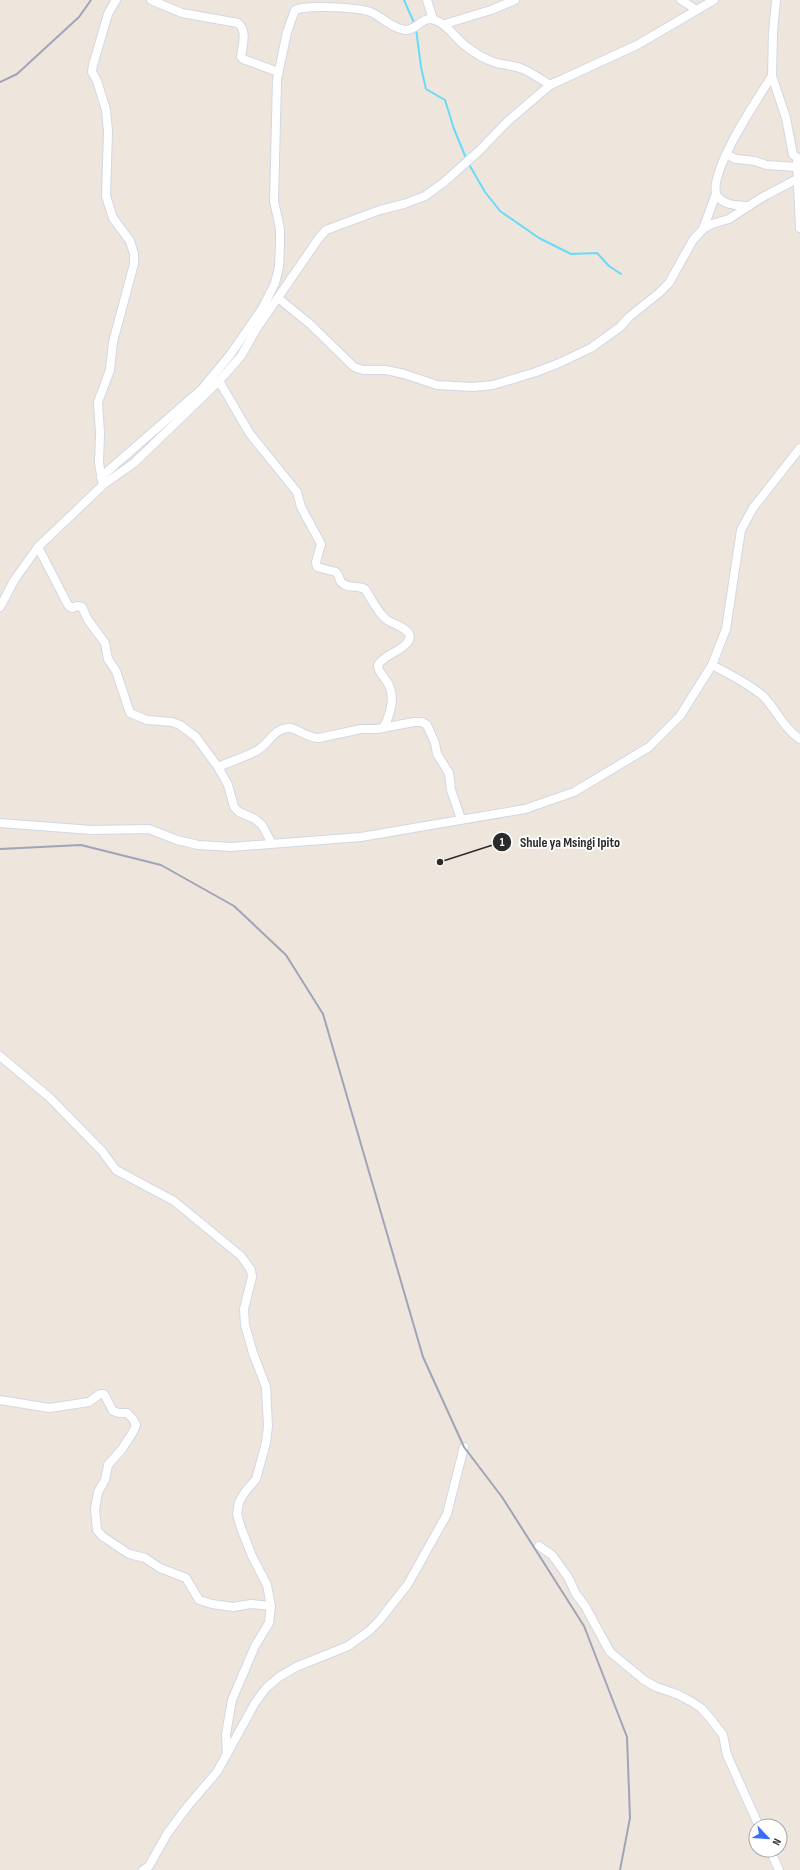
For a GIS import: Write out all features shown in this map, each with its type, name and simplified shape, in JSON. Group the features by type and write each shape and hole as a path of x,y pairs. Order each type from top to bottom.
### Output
{"street":[{"path":"102,481 99,463 100,433 98,402 110,370 113,342 134,264 134,254 130,242 113,218 106,196 108,148 106,110 97,81 92,72 108,14 116,0"},
{"path":"151,0 188,14 238,23 242,26 244,32 243,60 278,72"},
{"path":"427,0 433,19"},
{"path":"681,0 695,9"},
{"path":"102,481 134,462 219,381 241,356 257,328 326,230 380,210 404,204 426,196 443,183 484,146 507,122 550,85 631,48 695,9 714,0"},
{"path":"776,0 773,32 772,76 786,118 793,156 798,162 800,228"},
{"path":"445,24 511,1"},
{"path":"0,607 15,579 38,547 102,481 202,389 230,355 262,309 275,282 279,267 280,229 274,201 278,72 292,13 299,8 362,10 372,13 387,23 405,30 411,30 424,20 433,19 445,24 466,46 483,57 495,62 523,69 550,85"},
{"path":"703,229 716,194 716,180 726,156 746,116 772,76"},
{"path":"726,156 736,159 755,161 766,165 798,162"},
{"path":"278,298 310,324 354,367 363,370 386,370 404,374 437,385 473,387 493,385 557,364 591,348 609,336 669,283 693,240 703,229 712,224 729,219 748,206 798,179"},
{"path":"716,194 723,202 731,205 748,206"},
{"path":"219,381 250,434 297,492 301,507 321,544 316,562 318,567 336,572 341,582 350,586 360,586 364,589 385,619 403,627 408,632 409,639 407,644 384,658 378,665 380,673 387,680 393,704 384,727"},
{"path":"0,823 92,830 149,829 177,840 198,845 231,847 271,842 361,837 524,809 574,792 649,747 680,716 712,664 726,629 741,530 753,508 800,448"},
{"path":"38,547 66,602 72,608 78,606 82,607 88,620 105,643 108,658 116,671 130,713 147,720 172,722 180,725 196,737 218,767 228,785 236,810 255,819 262,825 271,842"},
{"path":"712,664 741,680 762,695 795,735 800,738"},
{"path":"218,767 259,750 271,737 282,730 291,728 313,738 319,738 361,729 422,722 427,725 436,743 437,754 449,773 451,790 461,819"},
{"path":"0,1056 49,1097 102,1151 116,1170 174,1201 208,1231 240,1256 251,1270 252,1277 244,1309 245,1325 253,1353 266,1387 268,1426 266,1443 256,1479 239,1502 237,1514 252,1556 267,1585 271,1606 269,1623 255,1646 232,1700 226,1734 227,1754"},
{"path":"0,1400 50,1408 89,1402 100,1394 104,1394 112,1411 127,1413 136,1425 122,1448 108,1465 105,1480 98,1492 95,1509 97,1530 102,1536 129,1554 145,1558 164,1570 186,1578 199,1600 232,1608 251,1604 271,1606"},
{"path":"143,1870 150,1866 168,1834 187,1807 217,1772 255,1703 266,1688 278,1676 348,1646 369,1631 379,1621 408,1584 447,1514 464,1447"},
{"path":"539,1546 552,1555 568,1577 576,1594 585,1606 610,1652 644,1680 656,1687 677,1694 692,1702 701,1708 710,1718 723,1735 727,1755 755,1818"},
{"path":"774,1858 779,1870"}],"waterway":[{"path":"404,0 415,25"},
{"path":"416,29 421,67 426,89 445,100 454,129 466,158"},
{"path":"470,166 485,192 500,211 539,238 571,254 597,253 609,266 621,274"}],"railway":[{"path":"0,82 17,74 79,17 91,0"},
{"path":"0,849 81,845 161,865 234,906 286,955 323,1014 423,1357 464,1447 502,1497 584,1626 627,1737 630,1818 620,1870"}],"place":[{"name":"Shule ya Msingi Ipito","path":"440,862"}]}
